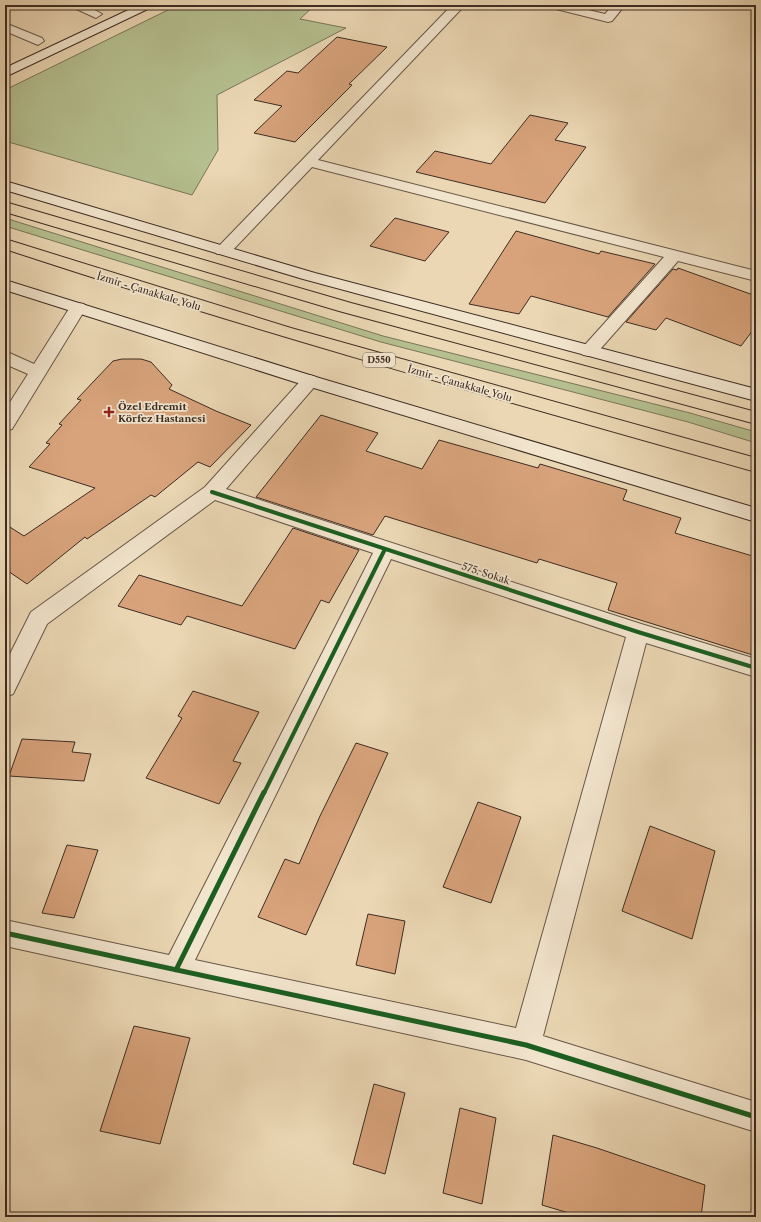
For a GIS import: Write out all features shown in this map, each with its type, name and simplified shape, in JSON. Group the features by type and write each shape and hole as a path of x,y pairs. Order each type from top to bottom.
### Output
{"highway":[{"path":"5,207 345,307 756,418"},
{"name":"İzmir - Çanakkale Yolu","path":"5,244 133,287 399,366 756,465"}],"street":[{"path":"76,5 96,14"},
{"path":"5,73 148,5"},
{"path":"223,251 459,5"},
{"path":"552,5 608,18 619,5"},
{"path":"82,20 109,8"},
{"path":"5,27 42,39 25,47"},
{"path":"309,162 756,276"},
{"path":"5,185 223,251 447,314 756,395"},
{"path":"589,351 676,255"},
{"path":"5,285 310,381 756,514"},
{"path":"5,425 78,308"},
{"path":"5,357 38,372"},
{"path":"5,688 39,618 212,492 310,381"},
{"name":"575. Sokak","path":"212,492 638,632 756,668"},
{"path":"176,970 385,549"},
{"path":"526,1046 638,632"},
{"path":"5,933 526,1046 756,1117"}],"green space":[{"path":"178,5 315,5 300,19 346,28 217,95 218,150 192,195 5,141 5,90"},
{"path":"5,218 383,336 690,413 756,432 756,443 688,422 381,342 5,226"}],"building":[{"path":"337,37 387,47 349,84 352,85 295,142 254,133 282,106 254,100 287,71 298,73"},
{"path":"530,115 568,123 555,140 586,147 545,203 416,172 435,151 491,164"},
{"path":"395,218 449,232 425,261 370,246"},
{"path":"516,231 599,254 601,251 655,264 608,317 531,296 519,314 469,304"},
{"path":"678,268 756,296 756,326 741,346 666,318 656,330 626,322 673,269 677,270"},
{"path":"122,359 141,359 151,362 172,385 169,389 216,411 251,425 210,467 198,462 155,497 151,495 87,539 85,537 27,584 5,569 5,524 24,536 95,488 29,467 50,444 46,443 62,425 59,424 81,400 77,399 113,361"},
{"path":"321,415 378,433 366,451 422,469 439,440 538,468 540,464 627,490 623,500 681,518 675,533 756,557 756,656 608,610 617,583 539,559 537,563 385,516 373,535 256,497"},
{"path":"293,528 359,550 329,603 321,600 295,649 187,616 181,625 118,606 139,575 242,606"},
{"path":"193,691 259,712 233,761 241,763 219,804 146,778 182,718 178,716"},
{"path":"22,739 75,742 72,752 91,754 84,781 9,776"},
{"path":"356,743 388,753 306,935 258,917 285,859 299,864 320,816"},
{"path":"478,802 521,817 491,903 443,887"},
{"path":"650,826 715,851 692,939 622,911"},
{"path":"67,845 98,850 74,918 42,913"},
{"path":"368,914 405,921 395,974 356,965"},
{"path":"134,1026 190,1038 160,1144 100,1131"},
{"path":"374,1084 405,1093 385,1174 353,1164"},
{"path":"460,1108 496,1118 482,1204 443,1193"},
{"path":"553,1135 597,1148 705,1185 701,1217 582,1217 542,1205"}],"cycle path":[{"path":"212,492 638,632 756,668"},
{"path":"176,970 385,549"},
{"path":"5,933 526,1045 756,1117"}],"place":[{"name":"Özel Edremit Körfez Hastanesi","path":"109,412"}]}
